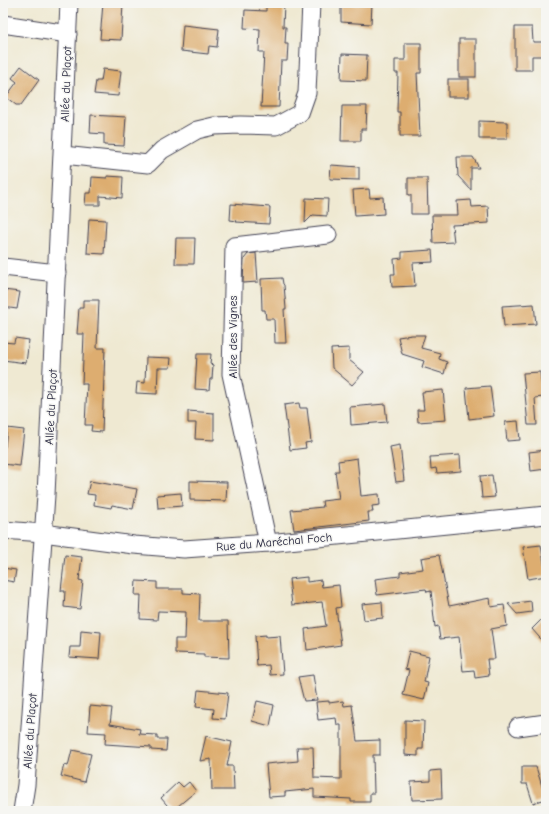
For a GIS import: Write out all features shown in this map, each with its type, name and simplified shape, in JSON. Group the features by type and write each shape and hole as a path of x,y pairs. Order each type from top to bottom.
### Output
{"street":[{"name":"Allée du Plaçot","path":"22,811 26,785 43,533 63,155 69,3"},
{"path":"63,155 148,164 162,150 198,130 214,126 276,126 300,114 307,93 311,3"},
{"path":"3,24 68,34"},
{"name":"Allée des Vignes","path":"268,544 231,374 234,246 328,236"},
{"path":"3,267 57,273"},
{"name":"Rue du Maréchal Foch","path":"3,530 43,533 134,545 184,549 268,544 546,515"},
{"path":"518,727 546,723"}],"building":[{"path":"103,3 123,3 121,40 100,39"},
{"path":"266,3 284,3 283,27 286,27 285,44 288,44 287,61 281,61 279,107 261,107 264,52 259,52 260,29 244,28 245,10 266,11"},
{"path":"359,3 372,3 371,24 341,22 341,4 359,5"},
{"path":"183,25 219,29 217,47 209,46 208,54 181,51"},
{"path":"515,27 532,27 533,42 546,42 546,56 532,56 532,70 515,70"},
{"path":"459,39 476,39 476,77 459,77"},
{"path":"405,43 421,43 421,73 417,73 420,136 400,136 400,112 397,112 398,73 395,73 395,60 405,60"},
{"path":"342,54 367,55 366,81 341,80"},
{"path":"21,66 39,80 21,105 16,105 6,97 17,82 12,78"},
{"path":"103,69 121,71 118,96 94,94 96,81 101,81"},
{"path":"448,79 469,79 469,97 448,97"},
{"path":"342,106 367,106 366,129 361,129 361,141 341,141"},
{"path":"91,115 126,117 124,146 104,145 104,134 90,133"},
{"path":"479,121 507,122 507,139 479,139"},
{"path":"457,157 473,157 479,168 471,168 471,190 458,176"},
{"path":"331,165 359,167 359,180 330,179"},
{"path":"107,176 123,177 122,198 100,196 100,205 85,205 86,193 91,193 92,177 107,178"},
{"path":"408,178 427,178 428,214 411,214 411,195 408,195"},
{"path":"369,189 370,198 383,197 384,214 355,216 353,190"},
{"path":"306,198 328,199 327,216 313,215 305,223"},
{"path":"471,200 472,207 488,206 489,223 452,225 454,242 433,243 432,215 458,215 457,201"},
{"path":"231,204 270,207 269,224 236,222 237,221 230,220"},
{"path":"89,219 106,220 104,254 87,253"},
{"path":"176,238 195,238 194,264 175,264"},
{"path":"432,250 433,262 413,263 415,286 392,287 391,274 395,274 394,259 402,258 402,252"},
{"path":"256,253 258,282 243,283 244,259 248,254"},
{"path":"282,278 286,309 284,309 286,343 275,343 274,319 266,319 265,310 262,310 261,279"},
{"path":"3,290 20,292 17,309 3,307"},
{"path":"83,300 99,300 97,348 105,348 102,432 91,431 92,425 85,425 87,384 82,384 84,334 77,334 79,308 83,308"},
{"path":"534,304 536,324 504,326 502,306"},
{"path":"425,335 421,348 440,353 439,359 447,362 444,374 422,367 424,361 402,354 398,337"},
{"path":"15,338 29,340 26,363 3,360 3,342 14,343"},
{"path":"349,348 349,360 364,372 352,385 332,368 331,349"},
{"path":"197,354 211,354 210,364 213,365 212,379 210,379 209,390 195,389"},
{"path":"146,357 171,358 170,368 158,368 157,394 136,393 137,382 145,383"},
{"path":"540,372 543,397 535,398 537,425 528,425 523,373"},
{"path":"490,386 494,416 469,419 466,388"},
{"path":"443,390 446,420 418,422 417,410 424,410 422,392"},
{"path":"299,403 300,408 307,408 311,442 305,443 306,448 290,450 284,405"},
{"path":"385,404 387,422 351,425 350,407"},
{"path":"188,411 214,413 214,440 195,439 196,423 188,423"},
{"path":"518,421 520,440 507,441 505,422"},
{"path":"7,428 24,430 20,466 3,464 3,446 5,447"},
{"path":"400,445 404,481 396,482 390,447"},
{"path":"546,450 546,469 531,471 529,452"},
{"path":"460,455 461,471 437,473 436,468 431,469 430,457"},
{"path":"357,458 361,496 379,494 380,505 372,506 373,512 368,512 369,521 294,530 291,510 323,507 322,501 339,499 335,471 339,471 338,461"},
{"path":"492,475 495,497 482,498 480,476"},
{"path":"90,481 137,489 133,509 112,505 111,508 94,505 95,495 87,494"},
{"path":"190,481 227,482 226,501 190,500"},
{"path":"181,493 182,506 158,508 157,495"},
{"path":"541,545 546,576 528,579 523,547"},
{"path":"65,555 82,557 79,580 83,581 80,609 64,607 65,591 61,591"},
{"path":"439,555 449,606 490,598 491,607 504,605 507,626 491,629 495,659 487,659 489,676 475,678 474,670 463,671 459,637 440,639 438,626 435,627 431,591 427,592 426,589 377,595 375,579 400,576 400,572 423,569 421,558"},
{"path":"3,568 16,570 14,582 3,580"},
{"path":"307,577 307,582 321,580 322,587 339,585 341,607 336,608 341,645 307,650 305,629 326,626 322,602 292,605 289,579"},
{"path":"136,581 157,582 157,589 183,589 183,593 200,594 199,621 228,621 229,658 204,657 204,654 175,653 175,639 185,639 186,612 158,611 157,620 140,619 141,595 135,595"},
{"path":"531,601 532,612 517,614 508,604"},
{"path":"382,602 383,618 364,620 362,604"},
{"path":"546,615 546,645 532,629"},
{"path":"81,630 101,632 99,659 69,657 70,647 80,647"},
{"path":"266,635 266,637 280,636 283,674 270,675 269,665 257,666 255,636"},
{"path":"409,651 429,656 424,682 428,683 424,700 403,695 409,670 405,669"},
{"path":"313,675 317,700 304,701 298,677"},
{"path":"198,690 228,693 225,719 213,718 214,709 196,707"},
{"path":"257,701 274,705 270,726 252,721"},
{"path":"329,701 329,703 343,701 344,706 352,705 357,741 380,740 380,755 373,755 374,793 370,793 370,802 351,802 351,799 314,797 314,789 285,792 285,796 269,797 266,764 298,761 297,747 313,747 314,778 341,779 341,725 337,725 336,718 318,720 316,702"},
{"path":"90,706 112,708 110,724 140,729 139,734 157,735 157,739 167,739 166,751 151,750 151,747 105,744 106,733 88,732"},
{"path":"405,720 424,721 423,749 418,749 418,756 405,755"},
{"path":"206,736 232,742 227,766 233,766 234,790 212,790 211,759 200,761"},
{"path":"72,750 91,754 84,782 61,776 64,765 68,766"},
{"path":"522,767 536,767 546,799 533,803 527,784 522,784"},
{"path":"441,770 442,799 412,800 411,782 430,781 430,771"},
{"path":"178,782 183,787 189,782 196,791 172,811 161,798"}]}
